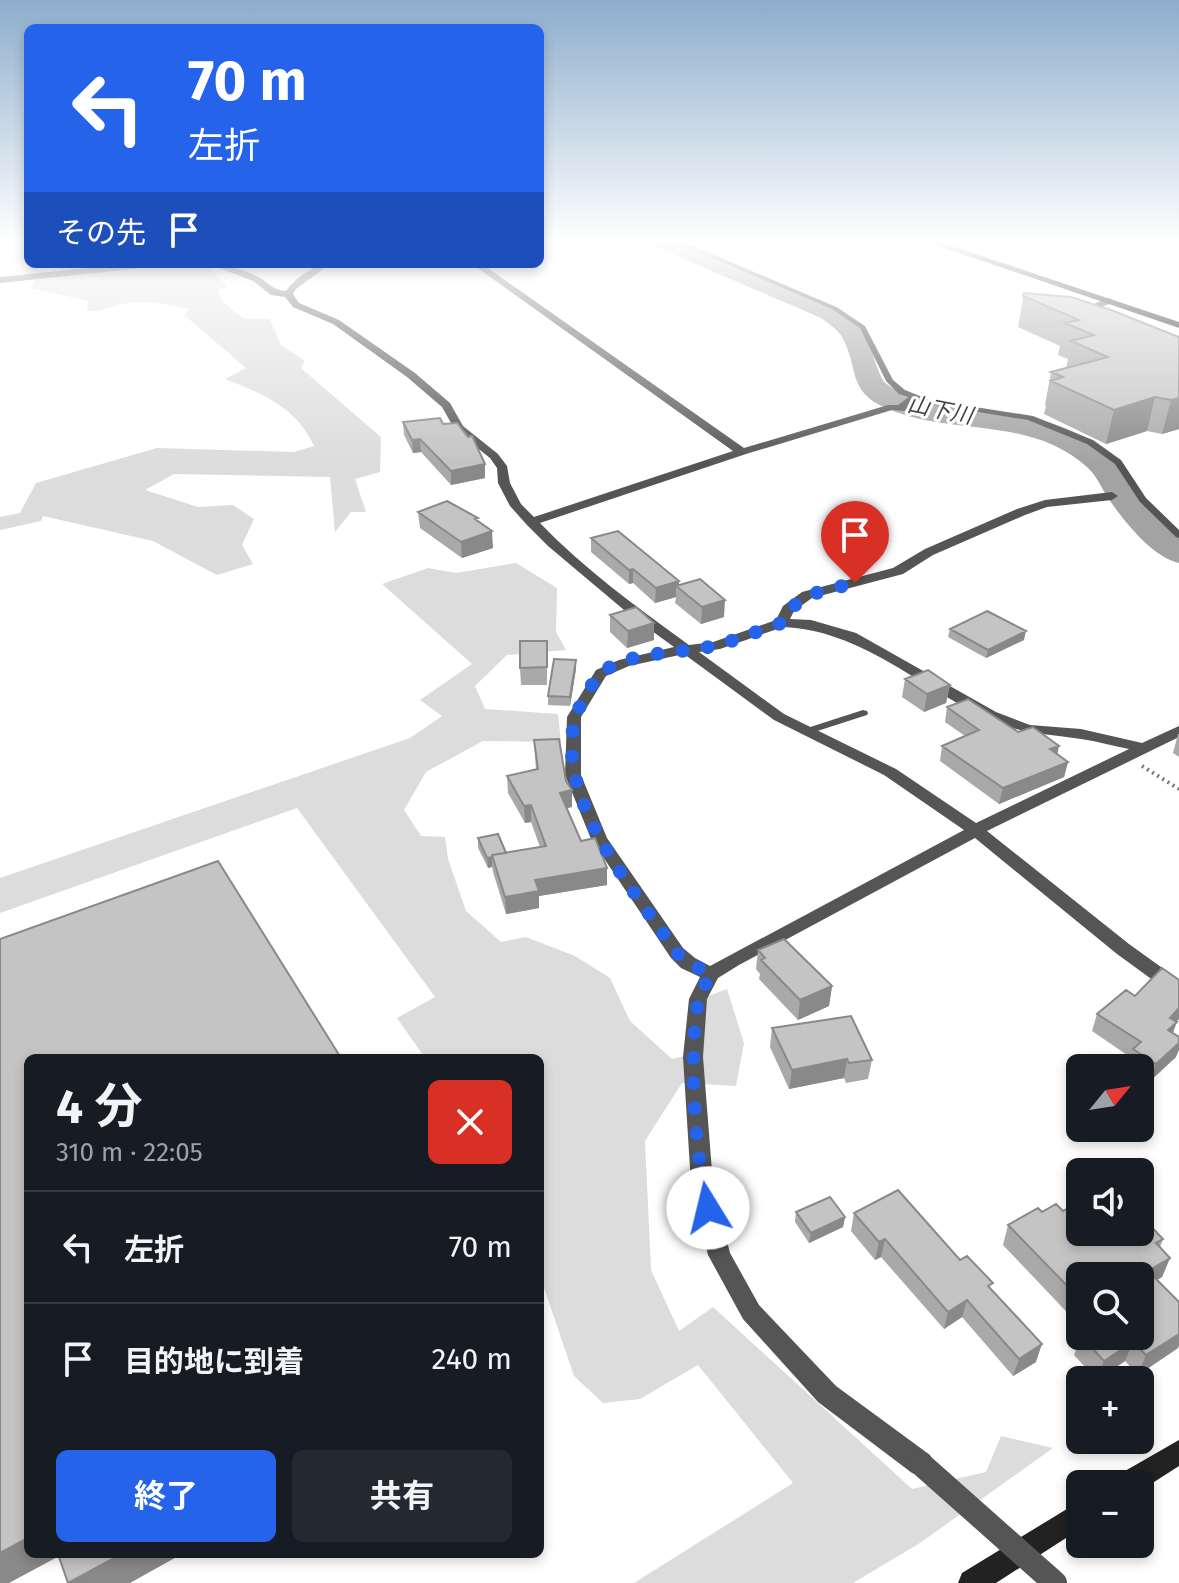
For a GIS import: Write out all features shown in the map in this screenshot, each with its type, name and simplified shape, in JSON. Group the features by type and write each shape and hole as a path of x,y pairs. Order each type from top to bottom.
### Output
{"street":[{"path":"322,316 336,322 411,375 446,405 459,428 494,456 503,468 504,483 516,506 623,602 767,709 890,772 977,831 1123,949 1179,989"},
{"path":"549,316 742,452"},
{"path":"1063,318 1069,316"},
{"path":"1152,316 1179,325"},
{"path":"531,522 742,452 909,402"},
{"path":"782,623 788,609 807,595 898,571 929,552 1021,512 1045,504 1112,496"},
{"path":"711,974 688,963 677,953 599,839 573,775 574,717 601,673 661,653 715,646 782,623 811,624 851,636 991,715 1027,729 1081,734 1144,748"},
{"path":"1055,1583 921,1464 827,1394 751,1312 719,1255 702,1184 693,1057 698,999 711,974 977,831 1179,731"},
{"path":"1150,1470 1179,1452"},
{"path":"972,1583 1066,1523"}],"lane":[{"path":"848,316 873,341 890,381 909,402 1030,418 1090,442 1118,462 1143,500 1179,535"},
{"path":"808,731 863,713"}],"path":[{"path":"1127,757 1179,789"}],"shaded area":[{"path":"185,316 270,319 281,345 305,361 301,368 381,437 380,472 355,479 366,512 351,512 335,532 330,477 174,474 145,490 198,507 233,505 254,519 242,545 253,564 217,575 153,541 43,516 41,521 0,530 0,517 20,513 36,483 157,448 294,452 314,446 298,421 288,412 265,397 225,379 246,368"},
{"path":"516,563 557,588 556,632 566,650 507,655 475,686 485,709 558,714 561,742 483,741 426,772 404,810 421,836 445,837 448,859 466,911 501,942 526,937 575,956 610,978 630,1021 672,1059 700,1052 706,997 727,989 744,1043 736,1086 682,1083 645,1141 651,1270 679,1331 713,1307 912,1489 986,1472 1001,1436 1053,1448 920,1543 853,1583 634,1583 793,1483 698,1365 640,1399 603,1403 574,1376 544,1288 544,1054 422,1054 397,1018 435,997 297,808 0,913 0,878 410,738 442,716 420,700 472,664 382,584 428,568 456,573"}],"building":[{"path":"1069,316 1126,316 1179,337 1179,398 1155,397 1114,410 1051,381 1063,377 1051,372 1108,357 1071,341 1094,335 1065,323 1079,320"},
{"path":"440,418 443,424 457,423 468,437 472,436 485,464 451,471 420,439 412,440 403,422"},
{"path":"447,501 478,518 475,519 492,531 461,542 418,512"},
{"path":"618,531 679,581 656,588 591,538"},
{"path":"700,579 725,600 702,607 676,586"},
{"path":"636,607 654,623 628,631 610,615"},
{"path":"987,611 1026,631 988,650 950,629"},
{"path":"520,641 547,641 547,667 520,668"},
{"path":"554,659 576,660 570,697 548,696"},
{"path":"928,670 950,685 927,694 905,679"},
{"path":"968,699 1018,732 1033,727 1059,746 1050,749 1068,762 1003,788 942,746 979,730 947,707"},
{"path":"559,739 566,781 572,790 560,793 581,841 595,838 607,868 535,880 539,891 505,897 492,855 546,846 531,805 524,806 507,776 538,769 534,740"},
{"path":"498,834 506,853 487,858 478,838"},
{"path":"218,861 339,1054 24,1054 24,1540 0,1553 0,939"},
{"path":"784,939 832,986 800,1000 761,960 765,958 758,950"},
{"path":"1162,968 1179,980 1179,1008 1170,1018 1177,1022 1168,1030 1179,1037 1179,1043 1156,1064 1154,1054 1141,1054 1133,1049 1141,1042 1097,1014 1126,990 1135,996"},
{"path":"851,1016 872,1060 849,1063 847,1059 792,1070 772,1028"},
{"path":"898,1190 960,1260 967,1256 993,1283 988,1286 1042,1344 1019,1359 967,1300 948,1312 885,1239 879,1242 854,1213"},
{"path":"830,1197 845,1217 811,1233 796,1212"},
{"path":"1056,1204 1063,1211 1066,1209 1066,1246 1154,1246 1154,1230 1163,1239 1156,1243 1170,1258 1154,1267 1154,1262 1066,1262 1066,1285 1008,1225 1038,1208 1042,1212"},
{"path":"1154,1277 1179,1302 1179,1334 1154,1350"},
{"path":"1094,1350 1121,1350 1104,1361"},
{"path":"59,1558 115,1558 68,1583"}],"waterway":[{"name":"山下川","path":"834,316 856,338 870,382 880,393 916,408 1021,423 1071,443 1103,465 1129,504 1179,553"}],"route":[{"path":"708,1208 702,1184 693,1057 698,999 711,974 688,963 677,953 599,839 573,775 574,717 601,673 661,653 715,646 782,623 788,609 807,595 855,583"}]}
